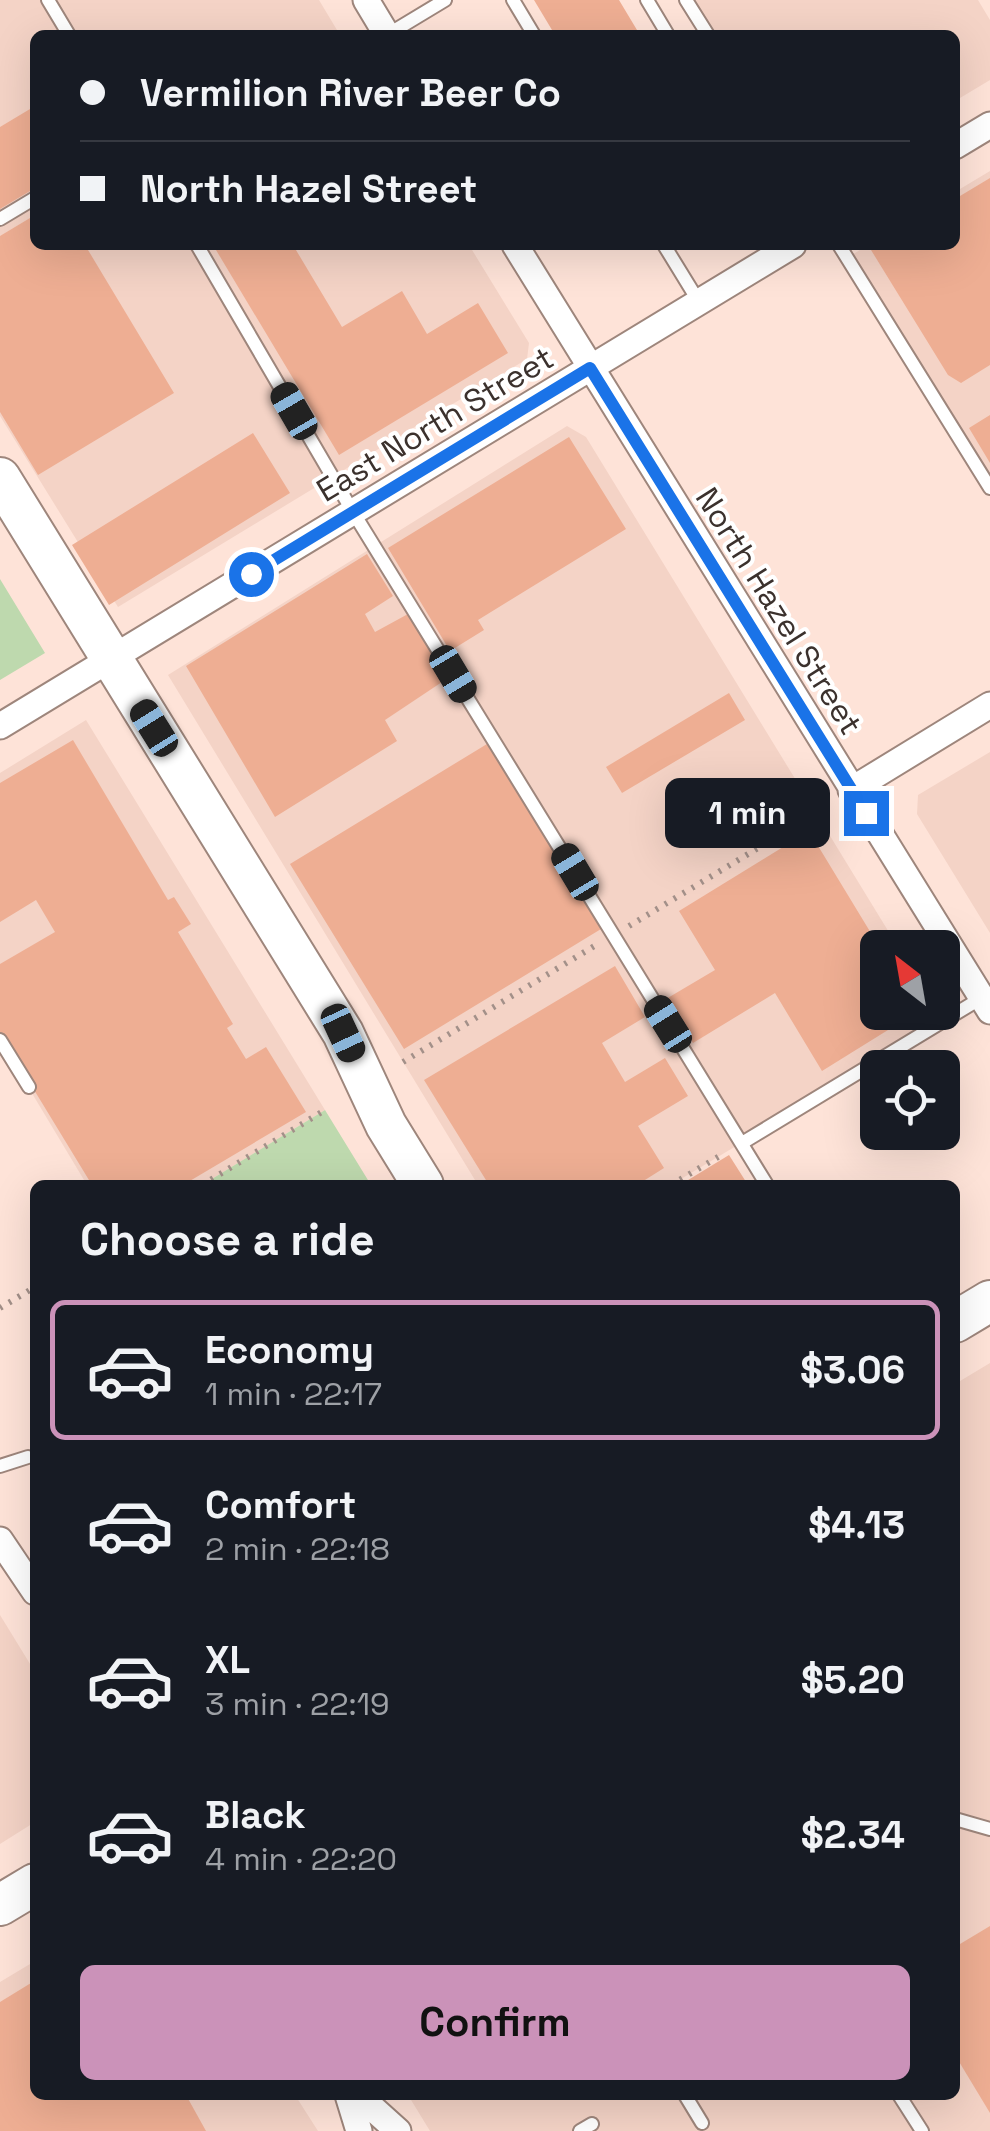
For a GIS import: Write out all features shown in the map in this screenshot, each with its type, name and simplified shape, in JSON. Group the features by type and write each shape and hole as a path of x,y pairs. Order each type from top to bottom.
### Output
{"main road":[{"path":"0,478 343,1033 386,1125 420,1180"},
{"path":"960,1319 990,1301"},
{"path":"0,1905 30,1887"}],"street":[{"path":"366,0 384,30"},
{"path":"960,143 990,125"},
{"name":"North Hazel Street","path":"518,250 851,790 987,1001"},
{"name":"East North Street","path":"0,726 785,250"},
{"path":"851,790 990,705"},
{"path":"0,1540 30,1585"},
{"path":"350,2100 359,2131"},
{"path":"364,2100 398,2131"}],"lane":[{"path":"48,0 67,30"},
{"path":"395,30 445,0"},
{"path":"513,0 531,30"},
{"path":"647,0 665,30"},
{"path":"686,0 705,30"},
{"path":"0,219 30,201"},
{"path":"200,250 353,512 765,1180"},
{"path":"667,250 699,302"},
{"path":"842,250 990,488"},
{"path":"742,1143 987,1001"},
{"path":"0,1040 29,1087"},
{"path":"0,1466 28,1457"},
{"path":"960,1820 990,1829"},
{"path":"688,2100 702,2124"},
{"path":"902,2100 922,2131"}],"path":[{"path":"210,1180 325,1110"},
{"path":"680,1180 742,1143"},
{"path":"0,1308 30,1290"}],"shaded area":[{"path":"0,0 319,0 337,30 30,30 30,250 472,250 529,343 527,359 118,607 0,416"},
{"path":"686,0 978,0 990,20 990,80 960,98 960,30 705,30"},
{"path":"990,171 990,488 847,258 860,250 960,250 960,189"},
{"path":"567,426 586,437 888,930 860,930 860,1030 930,1030 896,1050 860,1050 860,1072 679,1180 475,1180 168,675"},
{"path":"86,720 325,1110 210,1180 84,1180 0,1040 0,773"},
{"path":"990,752 990,933 917,814 918,795"},
{"path":"990,1363 990,2131 430,2131 411,2100 960,2100 960,1381"},
{"path":"0,1615 30,1664 30,1825 0,1844"},
{"path":"30,1964 30,2100 298,2100 318,2131 0,2131 0,1982"}],"green space":[{"path":"0,579 45,653 0,680"},
{"path":"325,1110 368,1180 210,1180"}],"building":[{"path":"534,0 619,0 637,30 552,30"},
{"path":"30,109 30,191 0,209 0,127"},
{"path":"990,178 990,365 961,383 948,375 871,250 960,250 960,196"},
{"path":"30,218 30,250 88,250 174,393 38,475 0,412 0,236"},
{"path":"216,250 296,250 342,327 402,291 427,334 478,303 508,353 339,455"},
{"path":"990,415 990,463 969,428"},
{"path":"253,433 290,493 109,605 72,545"},
{"path":"569,437 626,529 478,620 484,630 450,651 388,548"},
{"path":"367,554 393,596 365,614 375,632 408,614 448,678 385,720 397,741 275,817 186,666"},
{"path":"729,693 745,720 622,793 606,767"},
{"path":"73,740 168,900 174,897 191,924 178,932 233,1024 227,1028 246,1059 266,1047 306,1112 191,1180 89,1180 0,1034 0,964 55,932 36,900 0,922 0,783"},
{"path":"487,744 601,929 404,1049 290,864"},
{"path":"809,831 869,930 860,930 860,1030 888,1030 822,1071 775,993 693,1043 666,999 715,970 679,911"},
{"path":"615,966 645,1017 602,1043 625,1082 665,1058 688,1096 638,1126 664,1168 645,1180 486,1180 424,1080"},
{"path":"729,1155 745,1180 688,1180"},
{"path":"990,1926 990,2113 960,2063 960,1944"},
{"path":"30,1984 30,2100 189,2100 206,2131 0,2131 0,2002"}],"route":[{"path":"251,574 590,368 866,813"}]}
